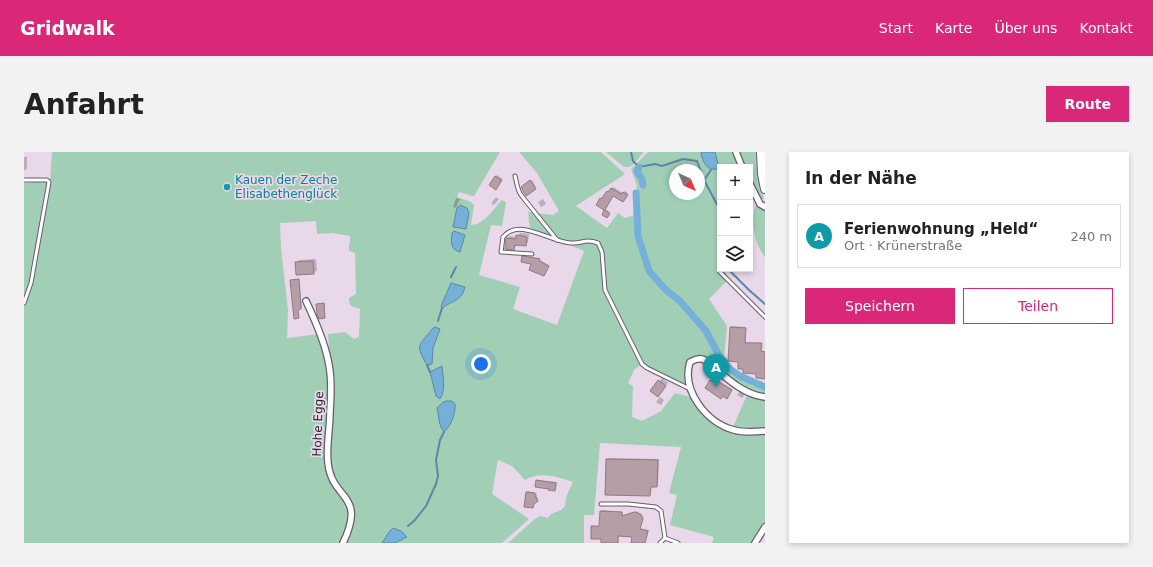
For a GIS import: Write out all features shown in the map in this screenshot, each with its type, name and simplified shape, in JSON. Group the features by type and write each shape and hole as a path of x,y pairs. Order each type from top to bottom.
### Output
{"main road":[{"path":"761,152 762,174 765,189"}],"street":[{"path":"736,152 741,164"},
{"path":"753,190 760,204 765,207"},
{"name":"Hohe Egge","path":"306,301 325,346 330,375 330,414 327,462 332,478 351,506 352,520 343,543"},
{"path":"765,397 759,397 732,383 704,359 696,359 690,362 688,370 690,389 705,412 714,420 734,430 751,432 765,431"},
{"path":"755,543 765,527"}],"lane":[{"path":"515,176 517,181 517,189 557,240"},
{"path":"24,180 47,180 49,182 31,283 24,303"},
{"path":"532,254 501,252 502,237 509,231 520,229 532,231 557,240 571,243 590,240 598,243 602,252 604,290 642,364 647,368 690,389"},
{"path":"720,272 765,317"},
{"path":"601,504 628,504 656,507 661,511 665,538"},
{"path":"660,543 665,538"},
{"path":"665,538 678,543"}],"green space":[{"path":"52,152 500,152 474,196 459,192 457,197 471,202 474,205 471,225 480,222 488,216 502,200 506,202 502,226 491,225 479,275 520,287 513,309 557,325 584,251 530,228 528,212 553,215 559,211 537,173 519,152 601,152 625,174 576,206 607,228 618,213 625,218 635,215 637,185 631,169 648,152 734,152 739,164 717,164 717,272 726,272 727,281 709,299 727,326 724,359 753,386 765,387 765,396 737,384 706,359 700,356 694,356 687,361 684,373 685,383 642,364 634,370 628,383 633,386 632,417 642,421 661,411 675,393 691,397 705,415 718,425 732,431 746,434 765,433 765,522 751,543 712,543 714,537 670,525 677,495 669,493 681,447 600,443 594,515 584,515 584,543 508,543 536,518 540,516 548,518 551,514 561,510 565,506 566,497 573,482 543,475 531,477 525,480 512,466 498,460 492,494 529,519 502,543 346,543 353,523 354,510 350,500 333,478 329,462 333,397 328,334 345,332 354,339 359,337 360,309 351,306 349,302 349,298 356,294 355,253 349,251 350,236 332,233 317,234 316,221 280,223 281,248 288,310 287,338 319,334 325,354 330,387 326,466 328,475 332,482 349,505 348,518 341,543 24,543 24,306 32,282 34,265 31,283 24,303 24,183 50,181"},
{"path":"606,152 644,152 633,165 624,167"},
{"path":"739,152 757,152 760,185 764,199 760,199 753,184 753,164 744,164"},
{"path":"756,204 765,211 765,257 758,245 754,232 754,211"},
{"path":"747,395 765,400 765,427 746,430 733,427"}],"water":[{"path":"701,152 715,152 718,164 717,168 712,169 706,166"},
{"path":"460,205 467,208 469,213 466,229 453,227 457,208"},
{"path":"454,231 465,235 460,252 454,249 452,244 451,239"},
{"path":"451,283 465,287 459,298 442,308 441,306"},
{"path":"435,327 440,329 433,348 432,364 427,365 421,353 420,346"},
{"path":"442,366 444,388 440,399 436,396 430,372"},
{"path":"446,401 452,401 455,404 455,408 451,423 444,432 440,423 437,408"},
{"path":"393,528 401,531 407,537 395,543 382,543 389,532"}],"building":[{"path":"495,176 502,180 496,190 489,185"},
{"path":"530,180 536,189 526,196 521,187"},
{"path":"611,188 621,194 623,192 628,195 623,202 613,196 605,210 610,214 607,218 602,215 604,210 596,205 600,198 601,199"},
{"path":"516,235 527,237 526,246 515,245 514,250 505,249 506,238 516,239"},
{"path":"522,256 540,259 539,261 549,266 544,276 529,270 531,264 521,262"},
{"path":"313,261 314,274 296,275 295,262"},
{"path":"299,279 301,309 298,310 299,318 294,319 290,280"},
{"path":"324,303 325,318 319,319 316,304"},
{"path":"730,327 746,328 745,343 762,343 761,351 765,352 765,379 756,378 756,374 743,373 743,369 738,369 738,362 728,361"},
{"path":"658,380 666,386 658,397 650,391"},
{"path":"710,380 716,383 717,381 732,390 727,399 723,396 721,399 705,388"},
{"path":"606,459 658,460 657,487 651,487 650,496 605,495"},
{"path":"536,480 556,483 555,491 535,487"},
{"path":"526,492 535,493 538,501 534,504 533,508 524,507"},
{"path":"600,511 622,512 622,516 634,512 641,515 643,519 640,529 648,531 645,543 631,543 632,537 618,536 618,543 601,543 601,539 591,539 591,526 599,526"}],"waterway":[{"path":"631,152 633,161 639,167 655,164 662,166 683,159 697,161 704,180 717,204"},
{"path":"639,167 637,172 642,179 643,185"},
{"path":"705,179 711,170"},
{"path":"636,193 638,236 649,271 666,290 680,301 706,331 722,361 740,376 765,387"},
{"path":"451,277 456,267"},
{"path":"731,272 765,304"},
{"path":"438,321 442,308"},
{"path":"427,365 430,372"},
{"path":"408,526 426,506 436,484 438,476 436,460 440,440 444,432"}],"place":[{"name":"Kauen der Zeche Elisabethenglück","path":"227,187"},
{"name":"Ferienwohnung „Held“","path":"716,387"}]}
